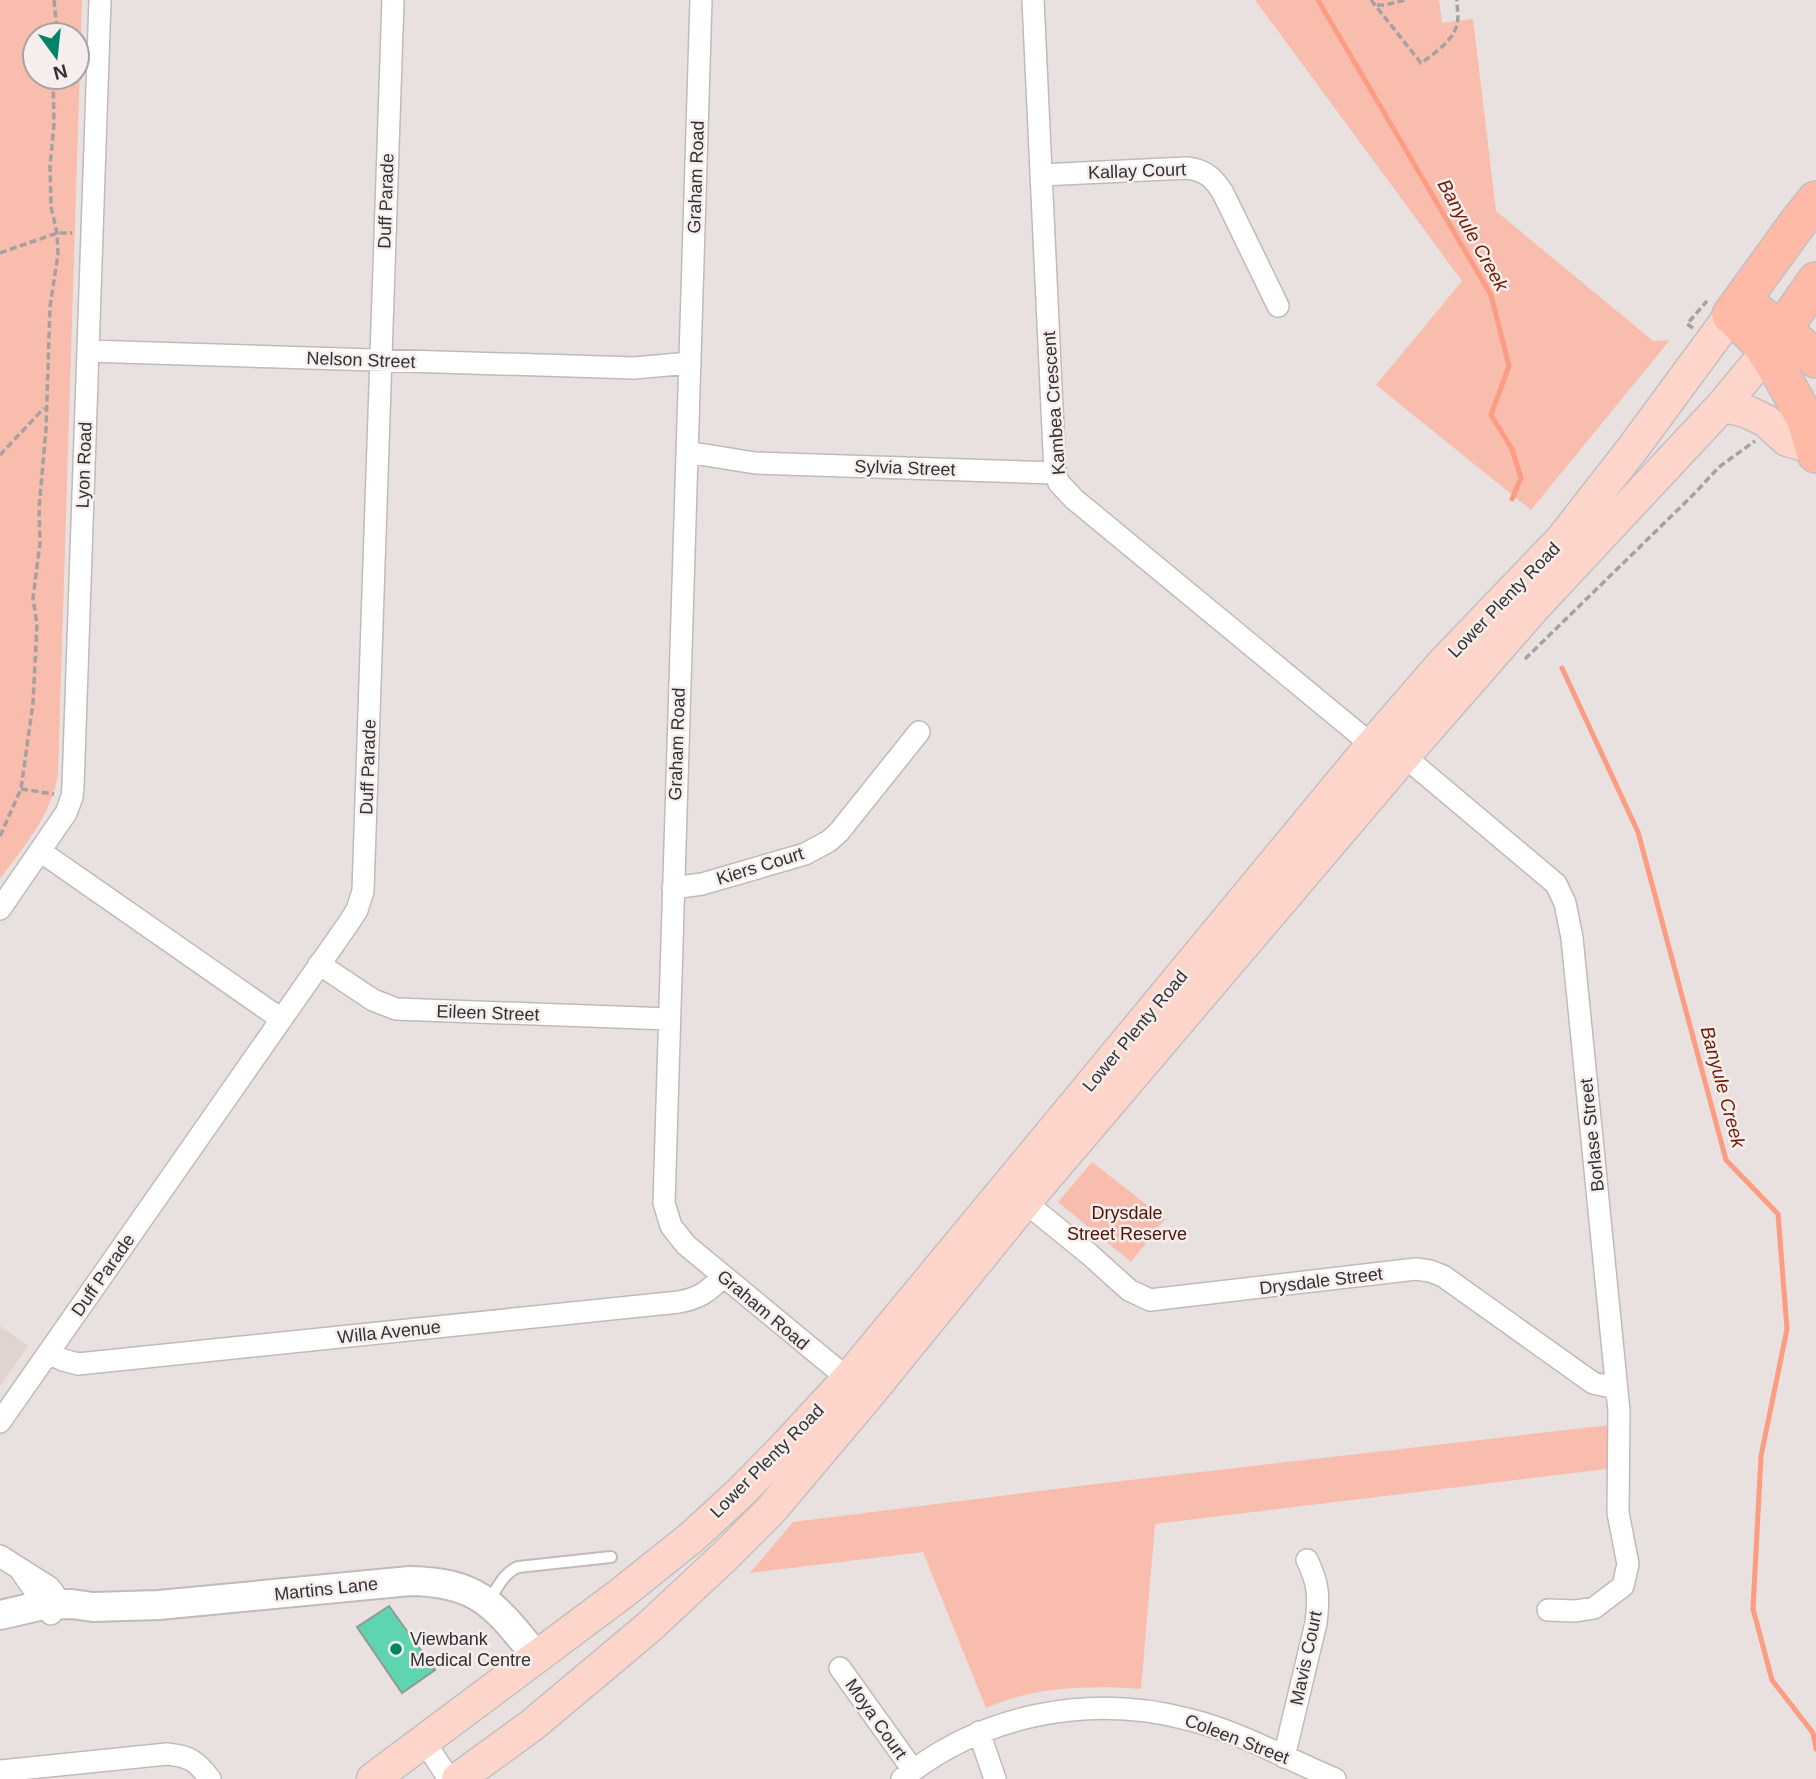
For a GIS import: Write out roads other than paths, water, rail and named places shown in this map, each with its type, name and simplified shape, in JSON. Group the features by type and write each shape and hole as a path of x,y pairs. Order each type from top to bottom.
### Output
{"highway":[{"name":"Lower Plenty Road","path":"1736,308 1816,200"},
{"path":"1767,265 1775,282 1785,289 1799,285 1816,274"},
{"name":"Lower Plenty Road","path":"1774,342 1816,281"},
{"path":"1736,308 1760,342 1799,344 1816,359"},
{"path":"1774,342 1810,430 1815,451"}],"main road":[{"name":"Lower Plenty Road","path":"458,1779 565,1699 649,1627 771,1510 858,1387 1372,745 1444,662 1562,539 1736,308"},
{"name":"Lower Plenty Road","path":"373,1779 622,1593 692,1537 858,1387 1026,1202 1404,756 1537,604 1721,407 1774,342"},
{"path":"1721,407 1751,413 1766,421 1787,440 1815,451"},
{"path":"537,1657 565,1699"}],"street":[{"name":"Lyon Road","path":"0,909 66,813 72,797 100,0"},
{"name":"Duff Parade","path":"0,1422 356,910 363,891 393,0"},
{"name":"Graham Road","path":"701,0 664,1203 671,1226 685,1245 858,1387"},
{"name":"Kambea Crescent","path":"1033,0 1055,472 1059,483 1074,499 1372,745"},
{"name":"Kallay Court","path":"1041,175 1187,168 1203,172 1216,182 1223,193 1279,306"},
{"name":"Nelson Street","path":"88,351 690,370"},
{"name":"Sylvia Street","path":"686,462 1055,472"},
{"name":"Kiers Court","path":"673,888 702,884 779,861 830,841 919,732"},
{"name":"Borlase Street","path":"1404,756 1556,884 1565,903 1572,938 1619,1411 1618,1513 1628,1564 1623,1586 1594,1608 1575,1611 1548,1610"},
{"path":"40,851 281,1018"},
{"name":"Eileen Street","path":"319,964 373,1000 396,1009 669,1019"},
{"name":"Drysdale Street","path":"1026,1202 1129,1290 1150,1300 1416,1269 1430,1271 1443,1276 1593,1383 1616,1388"},
{"name":"Willa Avenue","path":"49,1353 78,1364 665,1303 699,1297 723,1277"},
{"path":"0,1556 21,1571 51,1608"},
{"name":"Mavis Court","path":"1284,1757 1318,1607 1319,1592 1307,1560"},
{"name":"Martins Lane","path":"0,1615 51,1608 159,1605 430,1581 471,1591 488,1602 537,1657"},
{"name":"Martins Lane","path":"0,1626 21,1624 51,1608"},
{"name":"Moya Court","path":"840,1668 907,1775"},
{"name":"Coleen Street","path":"907,1775 942,1751 979,1732 1037,1715 1100,1708 1129,1709 1188,1718 1335,1779"},
{"path":"979,1732 995,1779"},
{"path":"424,1741 449,1779"},
{"path":"0,1771 167,1754 179,1755 197,1763 209,1779"}],"lane":[{"path":"488,1602 505,1575 518,1567 611,1557"}],"waterway":[{"name":"Banyule Creek","path":"1318,0 1491,295 1509,366 1491,415 1512,449 1521,478 1512,499"},
{"name":"Banyule Creek","path":"1562,668 1638,832 1726,1160 1778,1214 1787,1329 1761,1456 1753,1609 1772,1680 1813,1733 1816,1749"}],"place":[{"name":"Viewbank Medical Centre","path":"396,1649"}],"park label":[{"name":"Drysdale Street Reserve","path":"1127,1223"}]}
